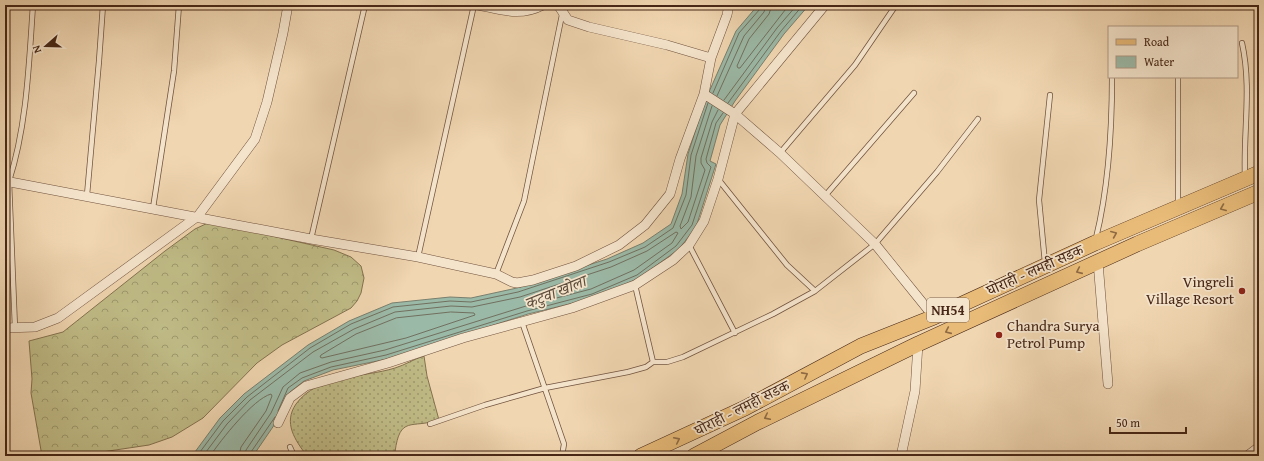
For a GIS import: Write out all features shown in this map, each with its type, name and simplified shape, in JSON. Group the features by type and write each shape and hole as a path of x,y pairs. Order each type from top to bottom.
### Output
{"main road":[{"name":"घोराही - लमही सडक","path":"641,456 662,452 861,346 934,317 1045,265 1252,176"},
{"name":"घोराही - लमही सडक","path":"694,456 758,422 918,344 1137,244 1259,192"}],"street":[{"path":"5,328 35,326 58,318 198,216 255,140 267,102 283,34 288,5"},
{"path":"478,5 517,13 535,10 543,5"},
{"path":"7,181 198,216 311,239 418,257 496,274 517,283 576,266 619,245 645,225 670,194 680,159 704,94 711,58 727,15 729,5"},
{"path":"278,423 290,398 306,386 572,308 635,285 661,269 689,245 704,221 718,179 735,114 825,5"},
{"path":"562,7 568,20 590,28 660,44 711,58"},
{"path":"704,94 735,114 780,153 875,244 934,317"},
{"path":"1098,262 1108,384"},
{"path":"901,456 915,391 918,344"},
{"path":"1247,456 1259,447"}],"lane":[{"path":"15,328 7,181 16,159 28,69 33,5"},
{"path":"87,195 99,61 102,5"},
{"path":"153,208 174,71 179,5"},
{"path":"311,239 365,5"},
{"path":"418,257 474,5"},
{"path":"780,153 855,65 896,5"},
{"path":"496,274 524,201 562,7"},
{"path":"1242,43 1247,65 1248,92 1244,155 1252,176"},
{"path":"1095,243 1103,212 1108,173 1112,131 1112,78"},
{"path":"1178,78 1178,207"},
{"path":"824,196 914,93"},
{"path":"1045,265 1039,200 1050,95"},
{"path":"430,424 485,405 546,388 634,371 646,367 653,362 667,362 683,357 735,333 815,291 875,244 937,172 978,119"},
{"path":"718,179 787,265 815,291"},
{"path":"689,245 735,333"},
{"path":"635,285 653,362"},
{"path":"522,322 546,388 564,444 562,456"},
{"path":"290,447 294,456"}],"green space":[{"path":"210,222 334,250 351,257 361,266 364,278 361,293 357,301 351,308 282,345 257,363 203,418 172,437 149,445 75,456 42,456 31,393 32,379 29,341 63,332 165,251 195,229"},
{"path":"424,356 427,376 439,420 414,424 404,428 397,440 395,452 388,456 307,456 298,444 291,425 292,411 305,394 316,387 329,382 342,378 395,368"}],"water":[{"name":"कटुवा खोला","path":"758,5 809,5 784,34 735,101 720,125 710,161 716,164 696,227 679,249 639,278 594,298 528,314 387,359 333,370 304,381 290,392 279,418 253,456 192,456 220,418 244,394 308,345 349,321 392,303 450,297 471,298 517,288 607,259 643,243 671,224 682,194 688,154 705,101 736,31"}],"place":[{"name":"Vingreli Village Resort","path":"1242,291"},
{"name":"Chandra Surya Petrol Pump","path":"999,335"}]}
